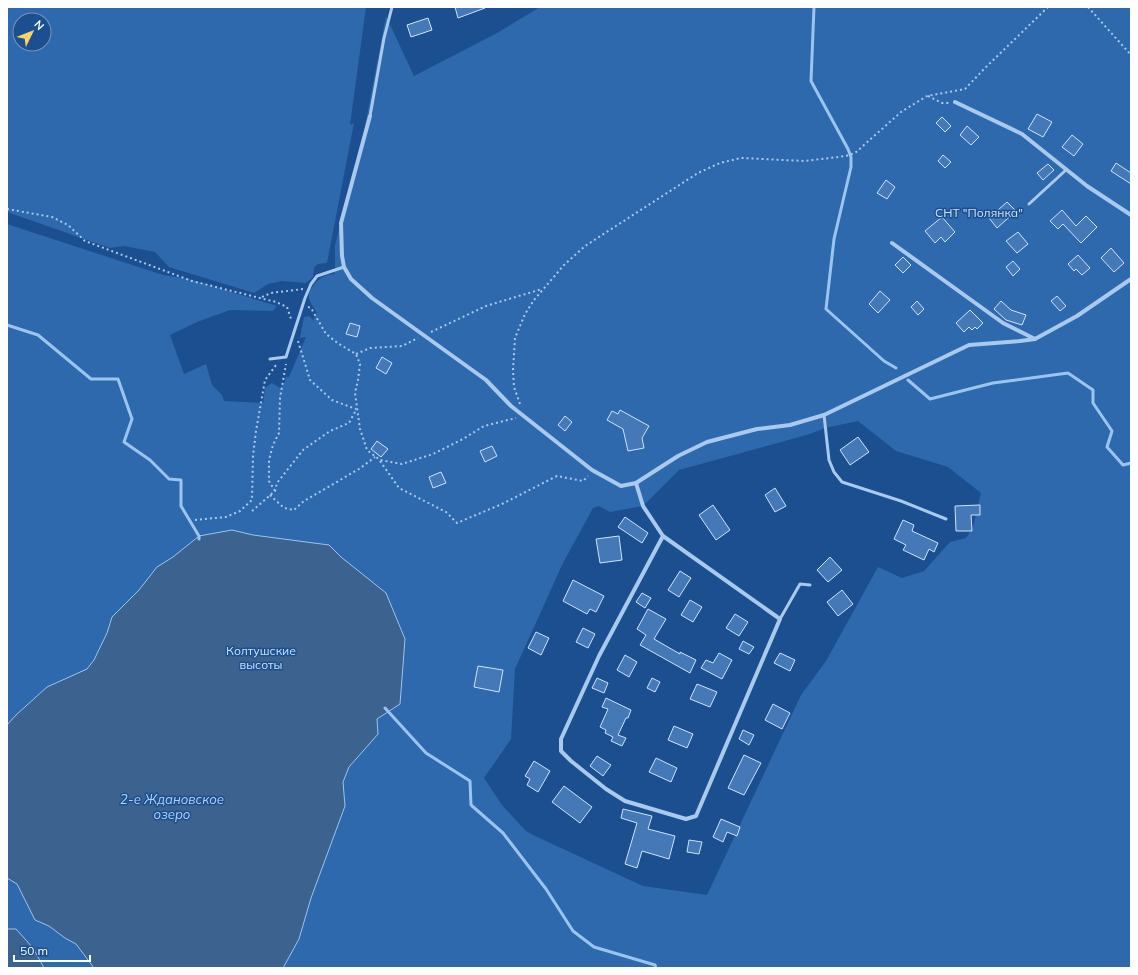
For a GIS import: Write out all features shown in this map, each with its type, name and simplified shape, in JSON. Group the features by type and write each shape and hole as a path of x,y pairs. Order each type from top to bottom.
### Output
{"street":[{"path":"955,102 1022,134 1087,186 1131,215"},
{"path":"370,116 341,223 342,256 344,267 351,279 372,298 486,380 511,406 592,470 621,486 636,483 678,456 707,442 756,429 790,425 824,415 969,345 1035,339 1077,316 1131,279"},
{"path":"892,243 1003,323 1035,339"},
{"path":"636,483 643,506 663,536 780,619 696,816 686,819 625,801 606,789 561,751 561,739 602,649 663,536"}],"lane":[{"path":"370,116 391,7"},
{"path":"1029,204 1066,170"},
{"path":"270,359 280,359 286,357 309,288 317,276 344,267"},
{"path":"824,415 829,460 834,472 842,482 901,501 946,519"},
{"path":"780,619 800,584 810,585"}],"path":[{"path":"380,460 402,464 433,454 463,439 484,426 524,416 514,387 513,370 515,338 525,314 543,289 564,265 585,246 698,173 720,163 741,158 805,161 846,156 855,153 901,112 927,96 966,88 1048,7"},
{"path":"1088,7 1131,55"},
{"path":"927,96 942,104 955,102"},
{"path":"7,209 52,217 68,225 85,241 192,281 276,302 287,307 310,380 332,400 356,409"},
{"path":"261,298 271,293 309,288"},
{"path":"356,354 370,348 402,346 486,306 543,289"},
{"path":"303,304 311,308 326,334 356,354 360,364 355,393 356,409 360,429 367,450 380,460 399,488 446,512 457,523 502,504 558,476 584,481 592,470"},
{"path":"275,490 269,481 269,460 273,445 279,433 280,398 286,357"},
{"path":"195,520 226,517 240,511 252,500 253,456 265,380 280,359"},
{"path":"252,511 275,490 277,483 303,450 330,431 348,423 356,409"},
{"path":"270,495 284,508 294,510 304,501 359,469 375,456"}],"green space":[{"path":"7,7 366,7 350,125 354,123 327,263 318,264 314,267 313,277 306,283 282,281 268,284 254,293 169,267 155,252 124,246 110,248 7,212"},
{"name":"Колтушские высоты","path":"540,7 1131,7 1131,968 7,968 7,224 163,275 189,279 277,306 273,311 230,310 197,322 170,335 184,374 206,364 212,385 222,395 224,401 263,403 265,388 272,383 280,388 284,384 286,377 289,377 306,337 300,338 304,317 309,316 313,320 317,313 309,299 309,294 313,285 321,278 334,274 335,245 364,131 386,16 414,76 497,33","holes":["858,421 896,451 948,467 981,493 973,527 966,538 950,542 924,571 902,578 878,567 826,661 801,695 707,895 643,886 526,831 502,805 484,778 511,739 515,669 563,563 593,508 599,506 610,512 643,506 679,470 810,434 825,428"]}],"water":[{"name":"2-е Ждановское озеро","path":"232,530 253,535 329,545 341,557 386,593 405,639 400,704 377,719 378,734 349,767 343,782 345,806 311,898 299,939 283,968 94,968 76,944 49,926 35,920 17,884 7,878 7,725 47,687 87,669 94,660 107,633 112,617 139,590 157,567 173,557 199,536"},
{"path":"7,929 16,929 33,948 44,968 7,968"}],"building":[{"path":"455,7 485,7 485,8 458,18"},
{"path":"428,18 432,30 411,37 407,25"},
{"path":"1037,114 1052,122 1043,137 1028,129"},
{"path":"942,117 951,126 945,132 936,123"},
{"path":"967,126 979,137 971,145 960,135"},
{"path":"1072,135 1083,144 1074,156 1062,147"},
{"path":"943,155 951,162 945,168 938,161"},
{"path":"1116,163 1131,173 1131,184 1111,171"},
{"path":"1048,164 1054,170 1043,180 1037,173"},
{"path":"886,180 895,187 887,199 877,193"},
{"path":"1007,202 1016,211 997,228 989,218"},
{"path":"1062,210 1076,226 1086,216 1097,227 1081,243 1063,224 1058,229 1050,221"},
{"path":"942,217 955,232 945,242 941,237 935,243 925,231"},
{"path":"1018,232 1028,244 1017,253 1006,241"},
{"path":"1111,248 1124,263 1114,272 1101,258"},
{"path":"1078,255 1090,268 1082,275 1076,269 1074,271 1068,264"},
{"path":"903,257 911,265 903,273 895,265"},
{"path":"1013,261 1020,269 1013,276 1006,267"},
{"path":"880,291 890,300 878,313 869,304"},
{"path":"1057,296 1066,306 1060,311 1051,301"},
{"path":"917,301 924,309 918,315 911,307"},
{"path":"1001,301 1011,310 1026,315 1022,325 1006,320 994,309"},
{"path":"970,310 983,323 977,329 975,327 972,330 969,327 964,332 956,323"},
{"path":"350,323 360,326 357,337 346,334"},
{"path":"382,357 392,363 386,374 376,368"},
{"path":"620,410 649,426 642,438 644,448 628,451 623,429 607,420 612,411 618,414"},
{"path":"565,416 572,422 565,431 558,425"},
{"path":"858,437 869,452 850,465 840,450"},
{"path":"377,441 388,449 381,457 371,449"},
{"path":"492,446 497,456 485,462 480,451"},
{"path":"441,472 446,483 433,488 429,477"},
{"path":"775,488 786,506 775,512 765,495"},
{"path":"713,505 730,530 716,540 699,515"},
{"path":"980,505 980,515 971,515 972,531 956,531 955,506"},
{"path":"625,517 648,533 642,543 618,527"},
{"path":"903,520 914,525 912,531 938,543 934,552 929,549 924,560 903,550 906,545 894,539"},
{"path":"619,536 622,560 600,563 596,539"},
{"path":"830,557 842,570 828,582 817,570"},
{"path":"680,571 691,578 679,597 668,590"},
{"path":"573,580 604,596 596,612 590,609 587,614 563,601"},
{"path":"842,590 853,604 838,616 827,602"},
{"path":"642,593 651,598 645,608 636,602"},
{"path":"690,600 702,607 693,622 681,615"},
{"path":"648,609 666,619 654,639 680,654 680,652 696,660 690,673 640,645 646,635 637,629"},
{"path":"735,614 748,622 739,636 726,628"},
{"path":"583,628 595,634 588,648 576,642"},
{"path":"536,632 549,638 541,655 528,648"},
{"path":"743,641 754,647 749,654 739,649"},
{"path":"719,653 732,660 722,679 701,668 706,660 713,663"},
{"path":"780,653 795,660 790,671 774,663"},
{"path":"625,655 637,662 629,677 617,670"},
{"path":"478,666 503,670 499,692 474,687"},
{"path":"597,678 608,683 604,693 592,688"},
{"path":"652,678 660,682 655,692 647,688"},
{"path":"697,684 717,692 710,707 690,699"},
{"path":"606,698 631,710 618,735 626,738 622,746 611,741 613,737 605,733 606,730 600,727 608,709 602,707"},
{"path":"773,704 790,713 782,729 765,720"},
{"path":"674,726 693,734 687,748 668,740"},
{"path":"743,730 754,735 749,745 739,739"},
{"path":"744,755 761,763 744,795 728,788"},
{"path":"597,756 611,765 603,776 590,766"},
{"path":"656,758 677,768 671,782 649,772"},
{"path":"534,761 550,771 538,792 527,785 530,779 525,776"},
{"path":"564,786 592,807 580,823 552,802"},
{"path":"623,809 652,816 648,829 675,836 669,859 642,851 637,868 625,864 637,823 621,818"},
{"path":"721,819 740,827 737,836 727,832 723,842 713,837"},
{"path":"689,840 702,842 699,854 687,852"}],"waterway":[{"path":"814,7 811,81 851,157 851,167 834,239 826,309 884,361 896,368"},
{"path":"7,325 38,335 91,379 118,379 132,419 124,442 150,460 169,479 181,480 181,506 199,536 199,539"},
{"path":"908,380 930,399 993,383 1068,373 1093,390 1093,403 1112,431 1107,447 1123,465 1131,463"},
{"path":"385,708 426,753 470,781 471,805 503,833 546,889 573,931 594,947 655,965 656,968"}],"park label":[{"name":"СНТ \"Полянка\"","path":"979,213"}]}
